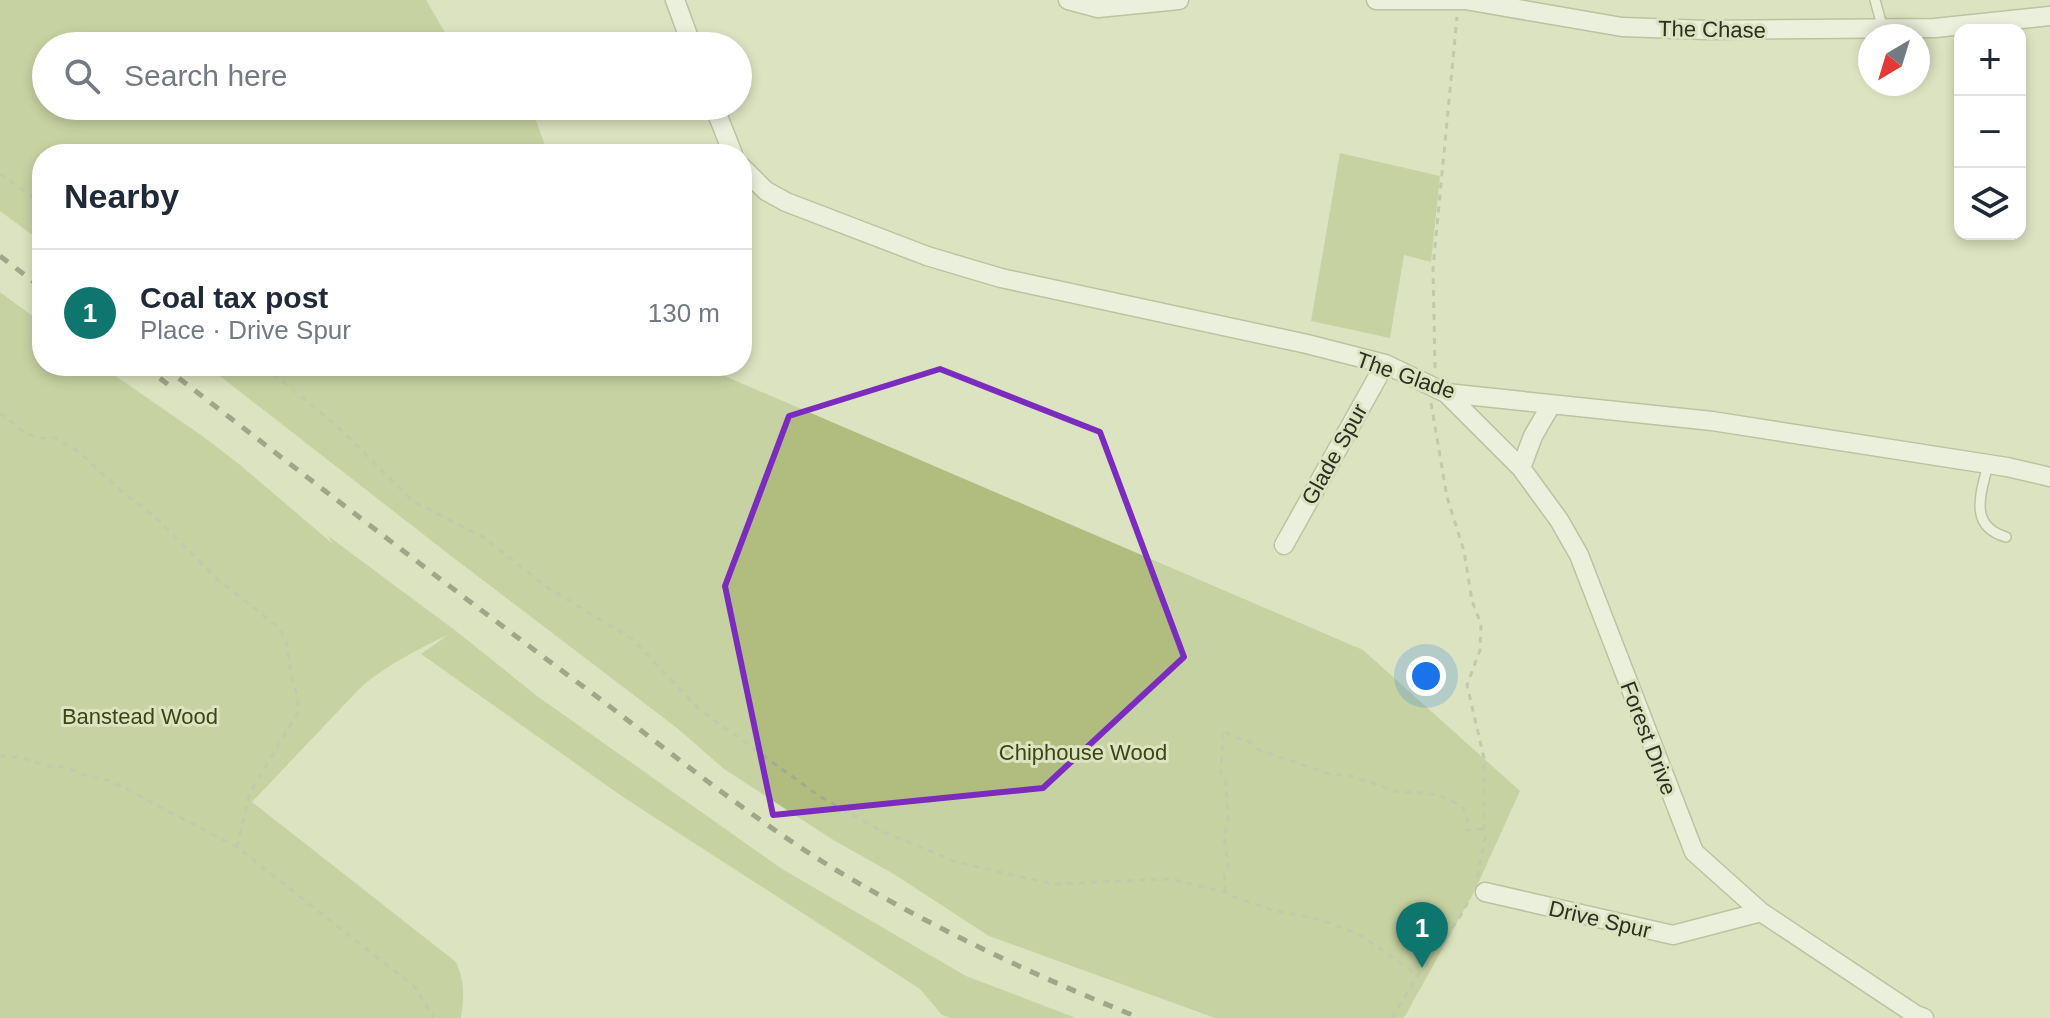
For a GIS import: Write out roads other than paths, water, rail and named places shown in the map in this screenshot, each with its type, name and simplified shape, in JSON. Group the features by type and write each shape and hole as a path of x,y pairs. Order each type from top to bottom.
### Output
{"street":[{"path":"675,0 687,32"},
{"path":"1068,0 1098,8 1179,0"},
{"name":"The Chase","path":"1376,0 1465,0 1622,27 1858,29"},
{"path":"2047,0 2050,16"},
{"name":"The Chase","path":"1930,28 2050,16"},
{"path":"720,120 729,144"},
{"name":"The Glade","path":"752,177 766,191 786,202 927,256 1001,278 1307,344 1385,364 1440,390 1712,421 1988,464 2050,477"},
{"name":"Glade Spur","path":"1284,545 1385,364"},
{"name":"Forest Drive","path":"1440,390 1521,468 1559,520 1579,555 1694,852 1761,912 1924,1018"},
{"path":"1521,468 1533,436 1551,405"},
{"name":"Drive Spur","path":"1485,892 1673,935 1761,912"}],"lane":[{"path":"1875,0 1882,24"},
{"path":"1988,464 1980,518 1986,528 2006,537"}],"railway":[{"path":"0,256 32,280"},
{"path":"157,376 170,386"},
{"path":"176,376 774,830 836,870 947,931 1023,968 1140,1018"}],"place":[{"name":"Coal tax post","path":"1422,968"}],"park label":[{"name":"Banstead Wood","path":"140,716"},
{"name":"Chiphouse Wood","path":"1083,752"}]}
